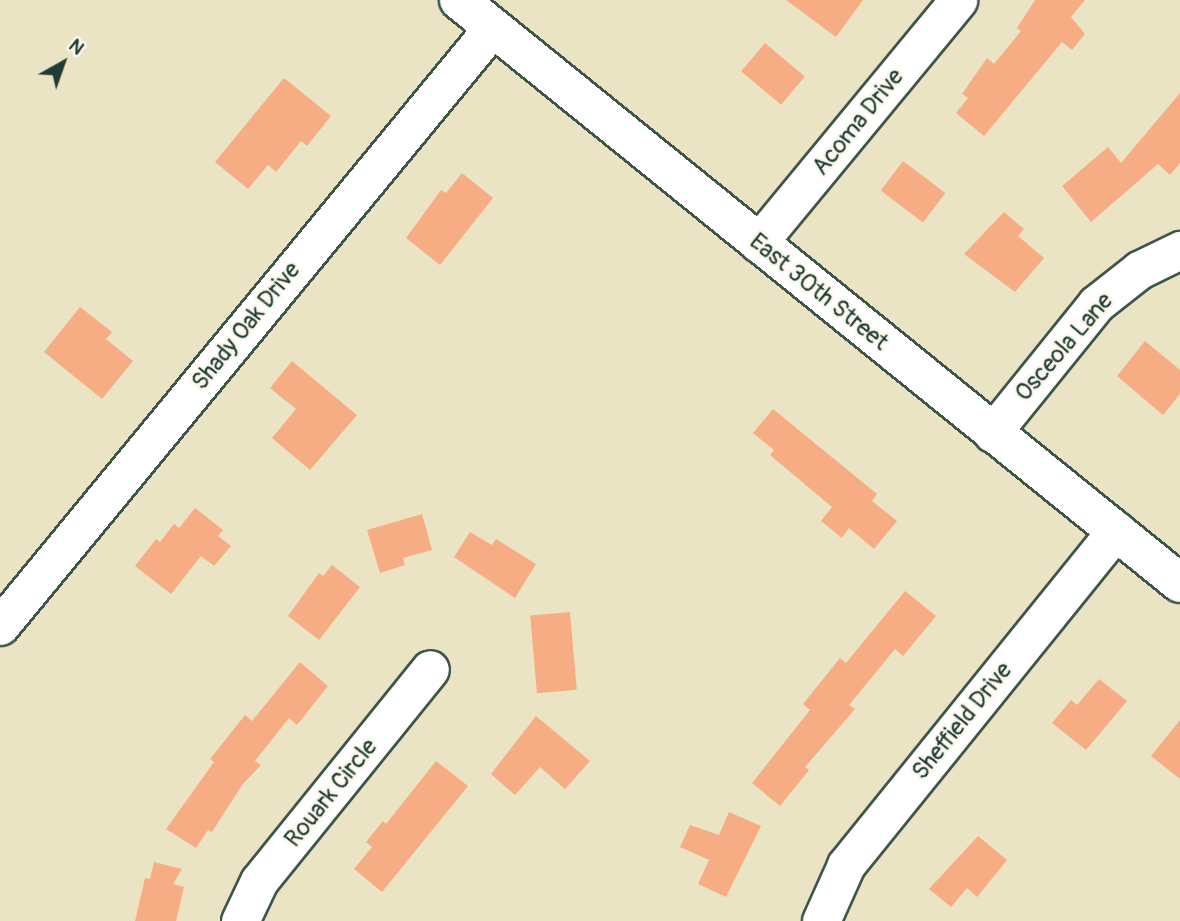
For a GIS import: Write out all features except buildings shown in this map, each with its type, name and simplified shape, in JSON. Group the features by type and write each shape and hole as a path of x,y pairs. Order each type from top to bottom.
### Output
{"main road":[{"name":"East 30th Street","path":"459,0 1180,583"}],"street":[{"name":"Acoma Drive","path":"758,243 958,0"},
{"name":"Shady Oak Drive","path":"0,626 493,27"},
{"name":"Osceola Lane","path":"992,433 1096,304 1139,270 1180,250"},
{"name":"Sheffield Drive","path":"821,921 846,865 1116,530"},
{"name":"Rouark Circle","path":"240,921 259,881 430,669"}]}
